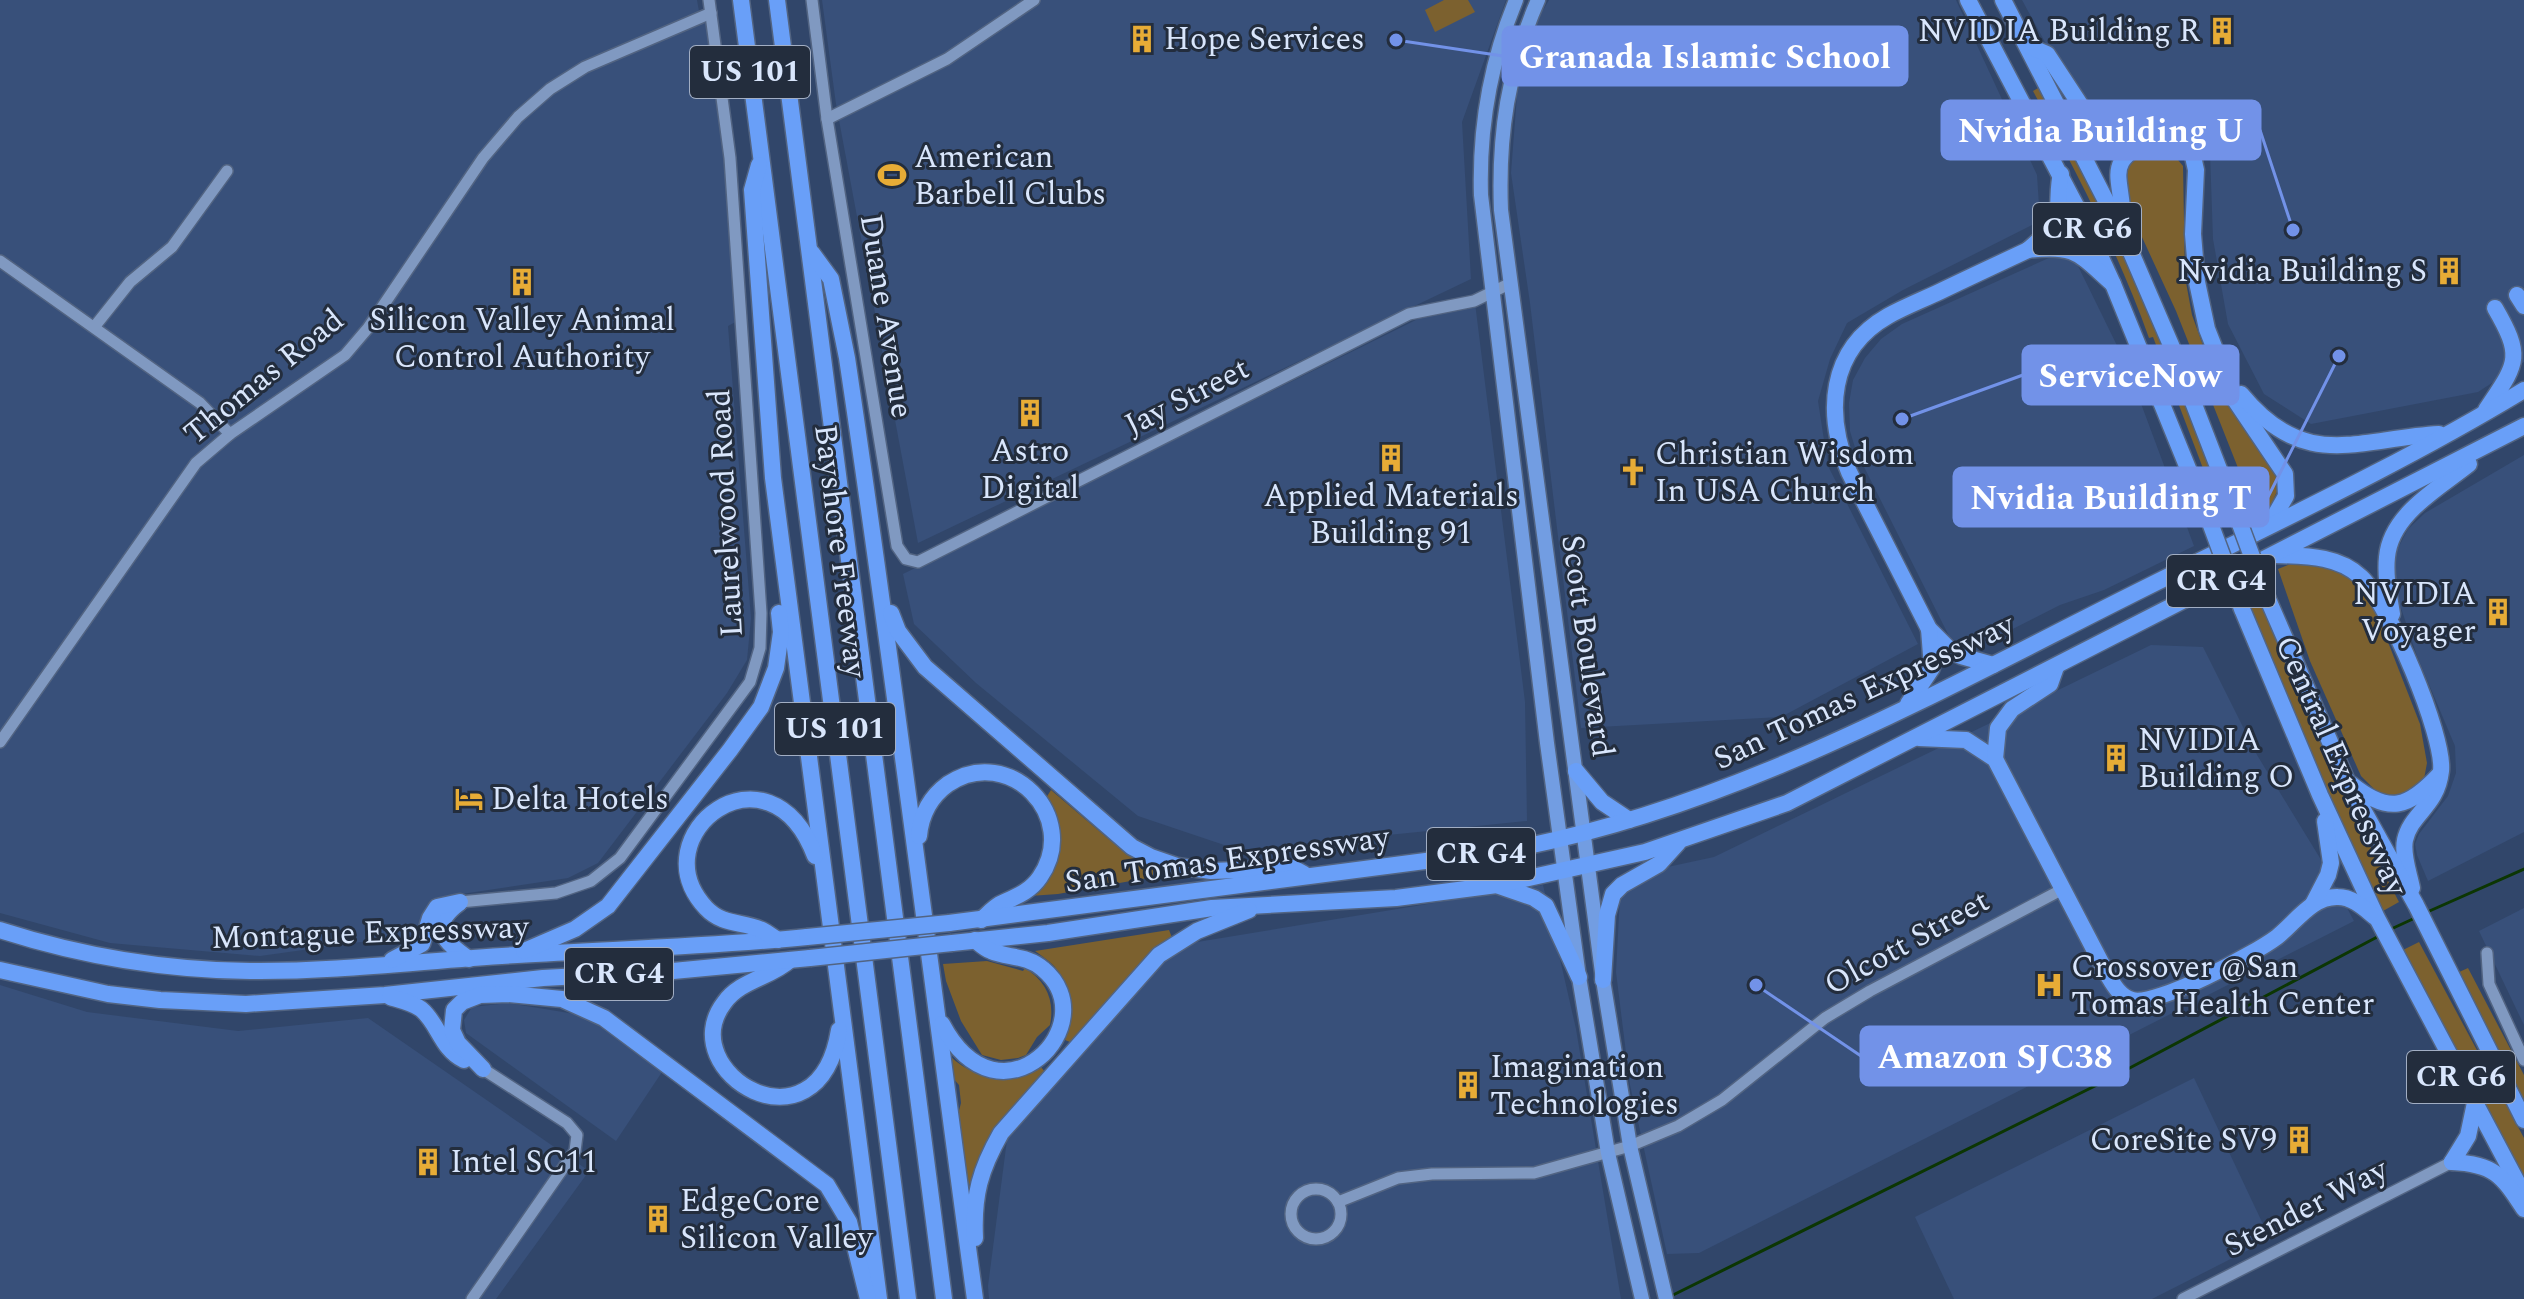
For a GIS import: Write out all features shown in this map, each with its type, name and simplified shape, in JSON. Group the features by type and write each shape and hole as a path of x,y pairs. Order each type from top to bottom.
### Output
{"highway":[{"name":"Bayshore Freeway","path":"741,0 908,1299"},
{"name":"Bayshore Freeway","path":"777,0 944,1299"},
{"name":"Central Expressway","path":"1968,0 2061,174 2113,284 2242,609 2320,795 2377,918 2524,1195"},
{"name":"Central Expressway","path":"2003,0 2124,236 2171,345 2267,597 2347,781 2416,905 2524,1120"},
{"path":"2028,46 2047,54 2085,112 2106,131 2158,133 2176,138 2192,152 2196,170 2193,234 2197,282 2207,329 2235,400 2285,474 2286,496 2269,526"},
{"path":"2124,236 2116,178 2118,168 2128,152 2158,133"},
{"path":"761,160 752,190 773,478 879,1299"},
{"path":"1993,665 1953,652 1929,629 1849,472 1838,445 1834,398 1839,378 1856,342 1887,316 2028,250 2044,236 2057,218 2057,191 2061,174"},
{"path":"2028,250 2050,247 2074,251 2113,284"},
{"path":"810,251 831,279 847,358 978,1299"},
{"path":"2483,415 2508,377 2514,360 2515,347 2510,333 2495,308"},
{"path":"2222,371 2254,410 2276,429 2309,444 2336,447 2367,445 2409,436 2449,434"},
{"name":"San Tomas Expressway","path":"890,929 981,920 1502,851 1561,839 1722,790 1768,772 1993,665 2449,434 2524,390"},
{"path":"2393,624 2386,577 2387,554 2397,528 2418,504 2496,443 2524,428"},
{"name":"San Tomas Expressway","path":"890,949 1048,933 1212,908 1396,898 1497,885 1564,872 1678,843 1787,803 2496,443"},
{"path":"515,955 575,929 608,906 761,707 776,668 781,632 770,503 773,478"},
{"path":"2273,555 2313,556 2334,560 2348,567 2361,576 2393,624 2442,756 2438,792 2405,839 2416,905"},
{"path":"878,566 888,606 910,651 1132,847 1177,866 1226,871 1293,868 1309,877"},
{"path":"1907,706 1932,668 1929,629"},
{"path":"1995,759 1998,728 2012,709 2050,684 2056,667"},
{"path":"1919,738 1966,740 1995,759 2115,988 2135,1001 2151,1000 2167,994 2257,949 2277,937 2313,904 2337,897 2355,902 2377,918"},
{"path":"1576,771 1602,802 1629,820"},
{"path":"918,857 924,811 935,795 954,780 970,774 999,774 1014,778 1032,790 1051,827 1051,848 1046,864 1031,887 998,905 981,920"},
{"path":"2347,781 2365,795 2384,803 2397,804 2420,795 2441,774"},
{"path":"2313,904 2331,863 2320,795"},
{"path":"778,940 761,929 726,922 707,909 698,897 689,878 688,854 690,843 701,823 721,807 748,800 774,804 786,810 802,830 824,885"},
{"path":"1603,980 1607,915 1613,894 1622,885 1659,864 1678,843"},
{"path":"1497,885 1534,898 1546,906 1579,977"},
{"path":"460,902 445,915 442,931 447,942 469,959"},
{"path":"375,966 417,948 422,944 437,907 460,902"},
{"path":"978,1299 977,1193 983,1164 1001,1133 1159,955 1197,931 1262,904"},
{"name":"Montague Expressway","path":"0,930 113,959 249,971 696,947 890,929"},
{"path":"936,1011 959,1051 983,1068 998,1071 1023,1068 1046,1053 1055,1040 1062,1021 1062,1008 1052,978 1035,963 991,951 975,940"},
{"name":"Montague Expressway","path":"0,970 108,994 246,1004 385,995 543,978 673,971 890,949"},
{"path":"791,960 777,972 733,993 719,1010 714,1035 716,1051 730,1075 752,1092 763,1096 786,1096 809,1088 819,1081 831,1064 841,1013"},
{"path":"447,988 476,996 547,996 575,1003 597,1014 814,1175 836,1197 849,1222 868,1299"},
{"path":"385,995 421,1009 432,1021 442,1041 458,1057 483,1069"},
{"path":"476,996 462,1002 454,1010 452,1030 458,1043 483,1069"},
{"path":"2475,1103 2468,1136 2452,1162 2489,1167 2506,1181 2524,1209"}],"main road":[{"name":"Scott Boulevard","path":"1516,0 1496,57 1481,142 1481,195 1579,977 1608,1153 1642,1299"},
{"name":"Scott Boulevard","path":"1538,0 1515,63 1502,129 1501,210 1603,980 1630,1146 1666,1299"}],"street":[{"name":"Laurelwood Road","path":"460,902 571,889 591,881 620,858 750,682 760,648 761,613 730,158 709,0"},
{"name":"Duane Avenue","path":"812,0 827,119 897,546"},
{"path":"827,119 947,59 1034,0"},
{"name":"Thomas Road","path":"0,742 196,463 230,434 345,355 368,328 491,146 528,108 550,89 585,67 711,13"},
{"path":"95,326 130,282 172,247 227,171"},
{"path":"0,261 200,403 230,434"},
{"name":"Jay Street","path":"897,546 906,559 918,562 1409,314 1474,301 1511,283"},
{"name":"Olcott Street","path":"1338,1202 1398,1178 1432,1174 1534,1173 1630,1146 1678,1126 1722,1100 1825,1018 2063,889"},
{"path":"2487,953 2489,984 2524,1060"},
{"path":"472,1299 575,1151 577,1135 567,1123 483,1069"},
{"name":"Stender Way","path":"2183,1299 2452,1162"},
{"path":"1318,1189 1333,1195 1338,1202 1341,1209 1339,1225 1327,1236 1319,1239 1304,1236 1293,1223 1292,1207 1302,1193 1318,1189"}],"shaded area":[{"path":"0,0 697,0 700,17 711,13 741,319 728,326 751,618 747,660 727,693 598,863 568,878 435,898 411,935 260,956 110,943 0,913"},
{"path":"822,0 1506,0 1462,122 1471,279 918,543 836,104"},
{"path":"1444,0 1468,0 1475,12 1435,32 1425,10"},
{"path":"1549,0 1956,0 2037,175 2040,221 1903,290 1847,323 1830,359 1818,401 1828,466 1918,644 1781,717 1581,728 1530,303 1511,173 1517,95 1536,22"},
{"path":"2022,0 2524,0 2524,362 2478,392 2311,424 2264,394 2228,324 2213,239 2209,124 2121,127 2082,110"},
{"path":"2040,87 2101,204 2154,318 2227,509 2220,513 2153,337 2149,338 2110,243 2033,91"},
{"path":"2147,147 2169,149 2183,166 2185,277 2192,315 2216,381 2268,459 2280,485 2269,509 2257,516 2176,311 2124,198 2122,176 2130,160"},
{"path":"2060,256 2075,262 2079,268 2127,366 2194,546 2104,590 2060,605 1987,642 1966,647 1949,636 1856,451 1850,431 1849,403 1853,380 1865,358 1881,339 1902,324 2051,257"},
{"path":"1475,303 1525,702 1527,821 1239,850 1138,816 976,683 914,624 903,574 1442,307"},
{"path":"2524,455 2524,832 2428,881 2415,844 2448,796 2456,773 2455,746 2417,656 2396,593 2396,552 2408,529 2425,513"},
{"path":"2293,563 2337,567 2370,596 2420,724 2427,763 2424,779 2410,793 2395,797 2378,793 2361,776 2310,661 2278,569"},
{"path":"2261,600 2338,784 2399,902 2383,911 2311,757 2249,606"},
{"path":"2151,645 2203,647 2257,755 2323,863 2354,921 1699,1253 1667,1254 1630,1085 1616,972 1621,877 1714,857"},
{"path":"1051,790 1111,841 1153,867 1153,877 1030,896 1058,829 1056,817 1046,798"},
{"path":"1543,885 1576,1029 1621,1299 989,1299 988,1286 1007,1140 1173,946"},
{"path":"2524,908 2524,1025 2479,931"},
{"path":"1169,930 1173,940 1075,1044 1065,1040 1070,1021 1068,992 1054,966 1035,951"},
{"path":"2419,942 2524,1138 2524,1181 2403,950"},
{"path":"987,961 1023,971 1025,968 1043,985 1050,999 1050,1025 1037,1037 1026,1055 1018,1058 1001,1060 982,1055 961,1021 946,981 943,964"},
{"path":"2468,968 2524,1075 2524,1100 2457,973"},
{"path":"0,985 87,1012 238,1031 368,1018 589,1171 496,1299 0,1299"},
{"path":"508,1003 587,1016 662,1072 616,1141 466,1033 464,1020 472,1007"},
{"path":"950,1056 982,1075 1018,1076 1041,1067 1045,1072 976,1184 966,1185 957,1118 961,1103 959,1085 951,1076"},
{"path":"2194,1078 2270,1239 2152,1299 1954,1299 1915,1217"}],"waterway":[{"path":"2425,913 2524,869"},
{"path":"2389,930 2415,918"},
{"path":"1669,1297 2107,1080 2379,936"}],"place":[{"name":"NVIDIA Building R","path":"2222,31"},
{"name":"Hope Services","path":"1142,39"},
{"name":"Granada Islamic School","path":"1396,40"},
{"name":"American Barbell Clubs","path":"892,175"},
{"name":"Nvidia Building U","path":"2293,230"},
{"name":"Nvidia Building S","path":"2449,271"},
{"name":"Silicon Valley Animal Control Authority","path":"522,282"},
{"name":"Nvidia Building T","path":"2339,356"},
{"name":"Astro Digital","path":"1030,413"},
{"name":"ServiceNow","path":"1902,419"},
{"name":"Applied Materials Building 91","path":"1391,458"},
{"name":"Christian Wisdom In USA Church","path":"1633,472"},
{"name":"NVIDIA Voyager","path":"2498,612"},
{"name":"NVIDIA Building O","path":"2116,758"},
{"name":"Delta Hotels","path":"469,799"},
{"name":"Amazon SJC38","path":"1756,985"},
{"name":"Crossover @San Tomas Health Center","path":"2049,985"},
{"name":"Imagination Technologies","path":"1468,1085"},
{"name":"CoreSite SV9","path":"2299,1140"},
{"name":"Intel SC11","path":"428,1162"},
{"name":"EdgeCore Silicon Valley","path":"658,1219"}]}
